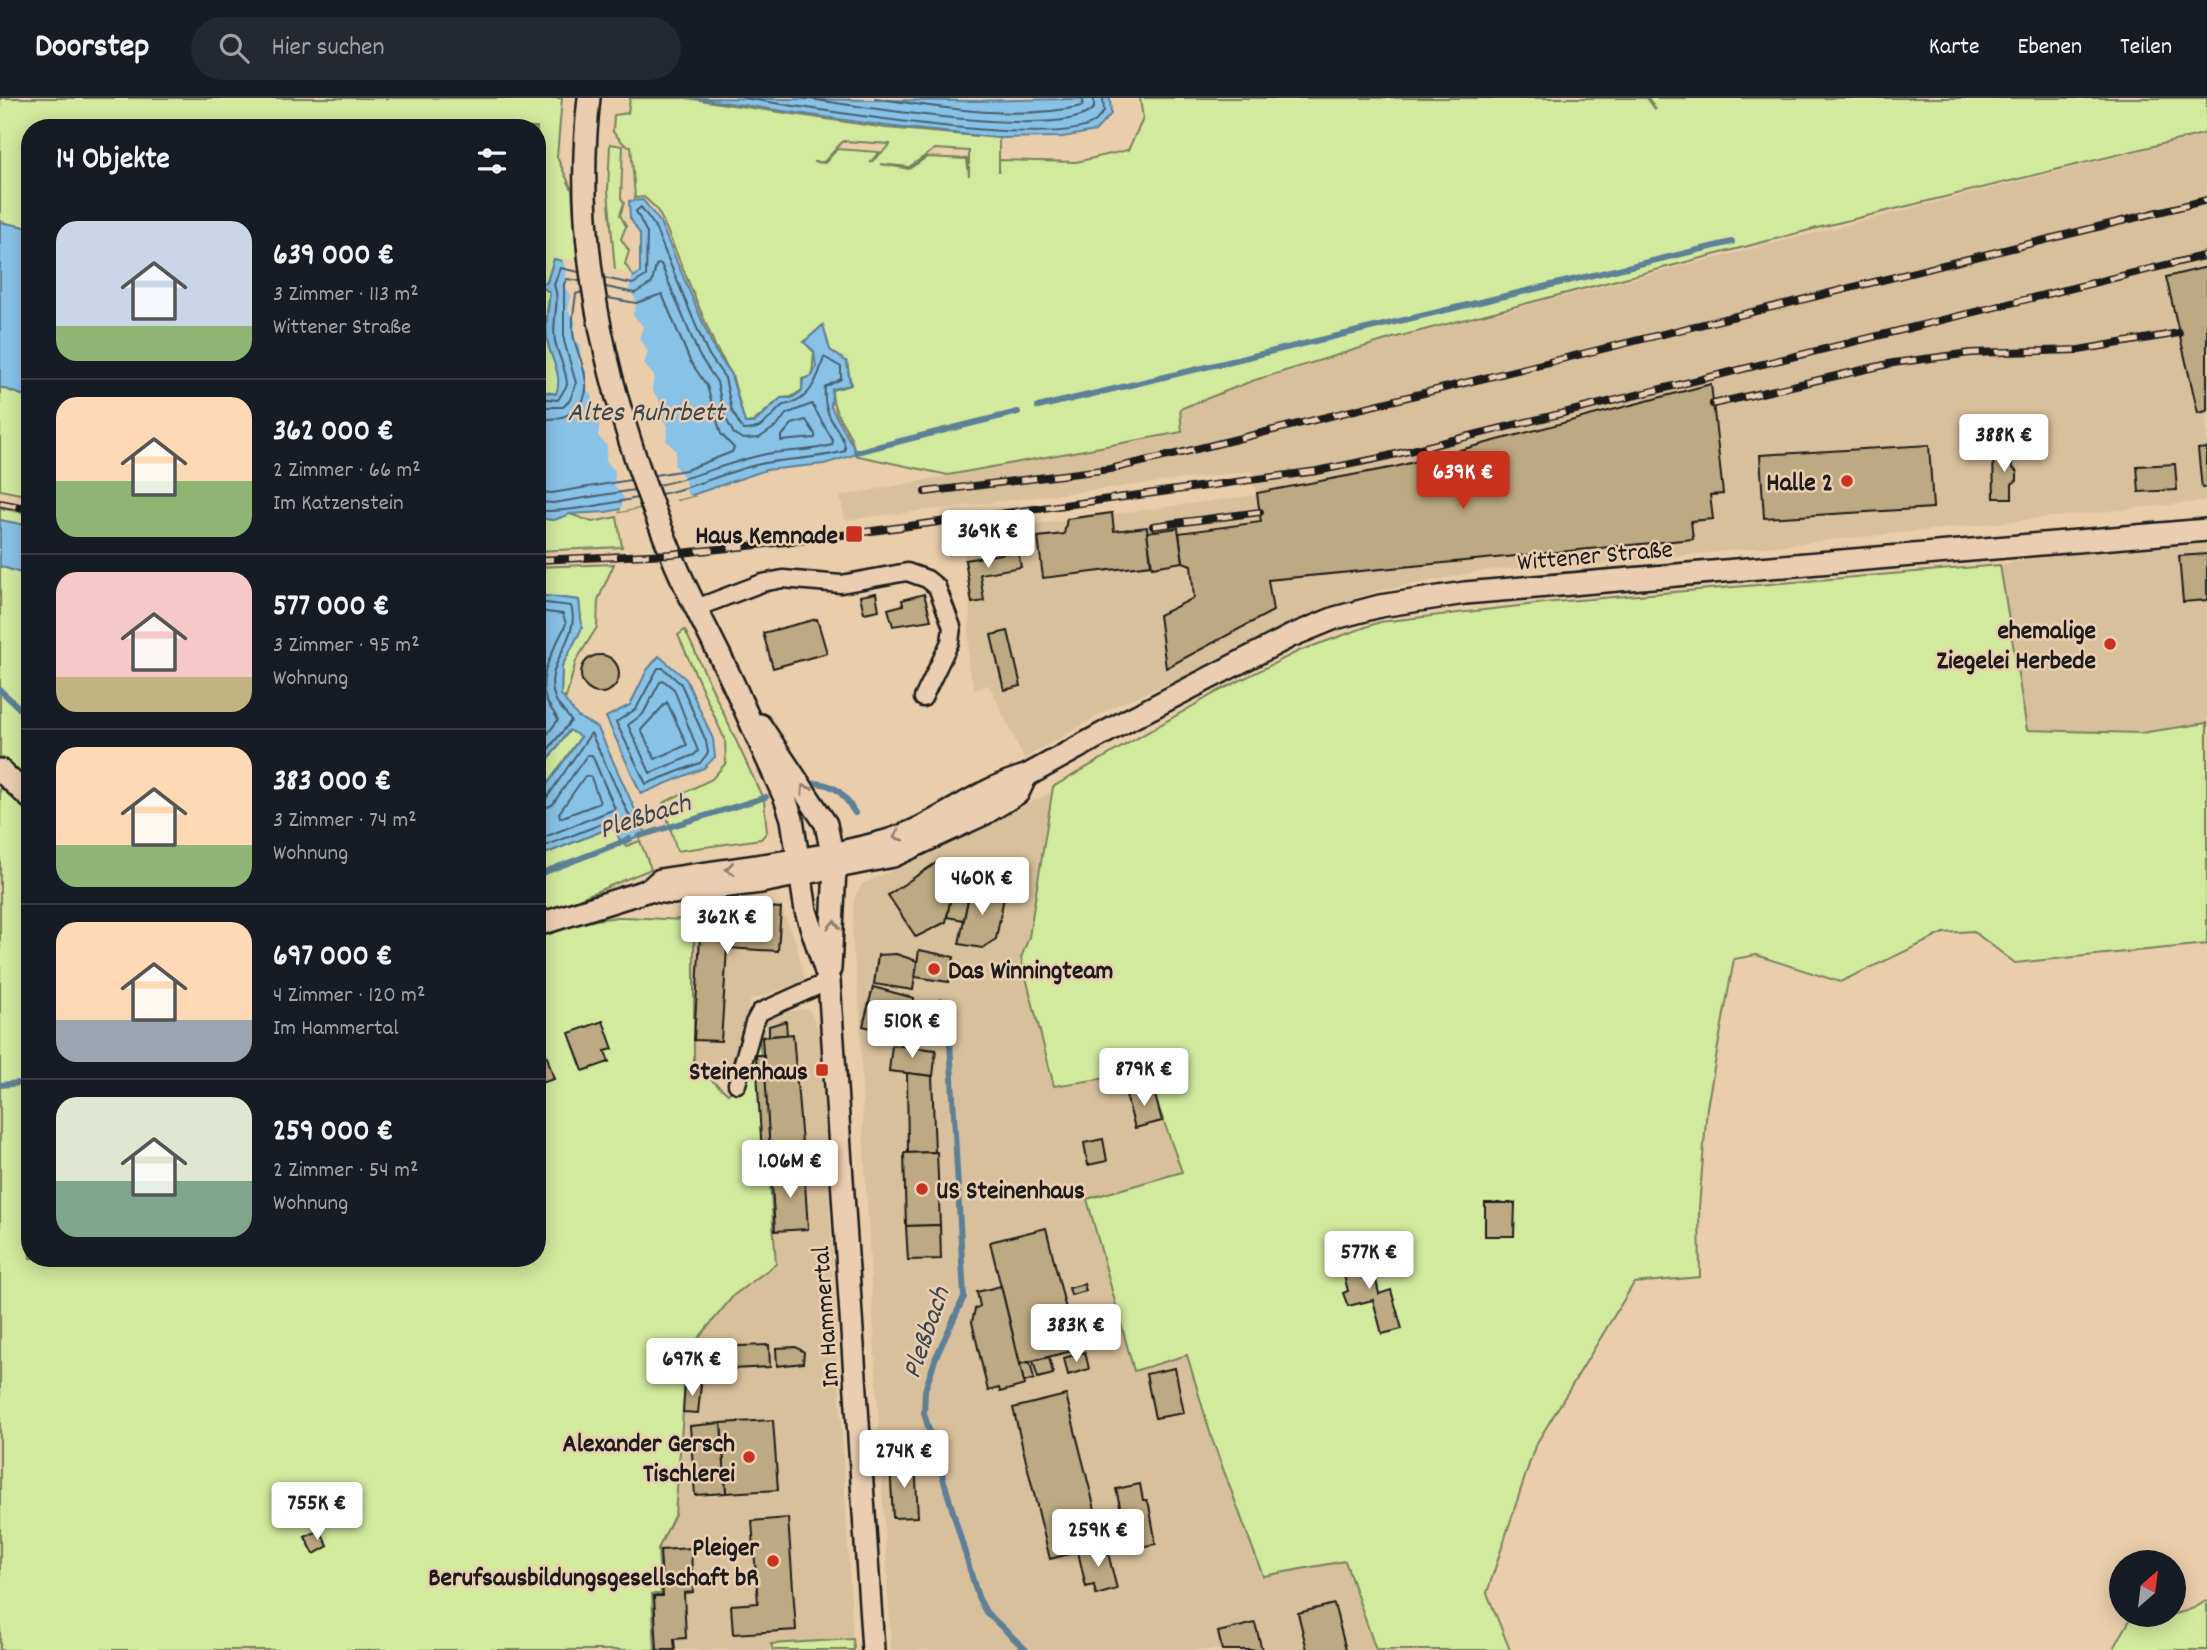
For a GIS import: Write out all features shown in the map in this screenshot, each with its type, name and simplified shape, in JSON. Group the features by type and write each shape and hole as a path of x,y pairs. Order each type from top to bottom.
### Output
{"main road":[{"path":"589,98 584,190 588,262 600,334 627,438 652,505 696,608 741,701"},
{"name":"Wittener Straße","path":"546,922 649,890 660,880 799,867 834,859 888,840 959,810 1008,781 1026,776 1291,636 1335,618 1380,606 1478,592 2207,530"},
{"name":"Im Hammertal","path":"741,701 810,796 826,824 834,859 835,926 829,981 873,1650"},
{"name":"Im Hammertal","path":"741,701 792,819 806,911 829,981"},
{"path":"0,770 21,790"}],"street":[{"path":"696,608 762,583 783,579 841,584 907,572 927,579 937,587 952,626 950,642 923,698"},
{"path":"737,1084 754,1023 760,1012 829,981"}],"shaded area":[{"path":"2207,134 2207,501 1603,564 1487,570 1378,591 1330,606 1285,625 1200,670 1117,705 1024,759 989,685 975,690 968,667 970,607 962,534 1256,495 1252,471 845,520 840,496 1182,432 1180,410 1252,381 1394,339"},
{"name":"ehemalige Ziegelei Herbede","path":"2207,532 2207,723 2141,733 2027,730 2000,565 2122,540"},
{"path":"1051,792 1029,937 1021,958 1053,1086 1146,1072 1183,1172 1087,1199 1134,1370 1187,1355 1212,1439 1263,1576 1345,1561 1376,1650 891,1650 863,1130 860,1013 852,937 854,899 862,884 943,848"},
{"name":"Steinenhaus","path":"704,900 770,904 783,912 795,939 805,981 751,1000 730,1071 694,1065 694,917"},
{"path":"809,1009 820,1032 853,1639 772,1643 773,1650 655,1650 652,1593 661,1593 658,1549 675,1514 686,1374 697,1340 734,1295 776,1263 759,1022 779,1012"}],"green space":[{"path":"0,98 562,98 557,157 572,190 578,271 640,508 620,512 624,505 564,264 554,259 546,283 546,119 21,119 21,226 0,222"},
{"path":"630,98 686,98 886,128 999,138 999,160 1076,162 1128,150 1143,119 1140,98 1647,98 1656,110 1648,98 2207,98 2207,133 1825,226 1393,338 1252,381 1180,409 1182,432 948,475 854,455 851,439 836,410 832,390 851,385 847,362 830,350 823,325 804,342 814,352 812,376 802,379 802,390 791,397 781,398 753,422 745,423 732,375 716,348 663,221 656,208 644,197 635,198 631,146 625,145 613,132 614,115 628,113","holes":["843,141 890,144 890,145 870,163 879,152 837,149 825,163 813,162 824,162","935,149 969,151 969,176 967,159 927,157 909,169 880,164 909,167"]},
{"path":"610,144 623,146 621,198 624,203 620,215 626,226 621,239 629,251 625,264 633,276 630,282 687,494 693,496 677,500 615,270 608,191"},
{"path":"546,289 550,292 546,321"},
{"path":"546,321 560,383 556,394 546,392"},
{"path":"0,387 21,395 21,494 0,490"},
{"path":"0,508 21,512 21,524 0,520"},
{"path":"570,514 592,522 617,517 622,547 546,551 546,519 554,520"},
{"path":"614,564 598,600 597,627 576,661 566,698 561,695 562,666 582,628 579,600 546,596 546,567"},
{"path":"2000,565 2027,730 2141,733 2207,723 2207,944 2015,963 1973,931 1944,933 1840,982 1756,955 1734,959 1707,1107 1699,1208 1700,1277 1634,1283 1535,1446 1487,1593 1510,1650 1376,1650 1345,1561 1263,1576 1212,1439 1187,1355 1134,1371 1087,1199 1182,1172 1146,1072 1054,1086 1021,958 1029,937 1053,787 1217,692 1299,651 1380,622 1554,602"},
{"path":"0,566 21,573 21,776 0,758"},
{"path":"685,630 764,801 767,832 761,839 677,851 663,803 712,779 726,763 725,740 678,635"},
{"path":"570,730 581,736 546,786 546,763"},
{"path":"0,785 21,804 21,1267 546,1267 546,934 577,924 617,917 694,917 694,1065 728,1094 741,1080 759,1031 776,1264 734,1295 697,1340 686,1374 675,1514 658,1549 661,1594 652,1594 655,1650 0,1650"},
{"path":"615,826 626,846 640,841 651,869 546,912 546,853"},
{"path":"2207,1600 2207,1650 2113,1650 2125,1628 2186,1628 2186,1611"},
{"path":"853,1639 854,1650 773,1650 771,1644"}],"water":[{"path":"695,98 974,101 1110,98 1111,114 1095,131 1063,137 1000,138 886,126"},
{"name":"Altes Ruhrbett","path":"643,200 660,222 714,349 731,375 745,423 754,423 781,398 792,398 802,391 803,379 812,376 816,367 814,351 804,342 823,325 830,350 847,362 850,385 832,389 831,407 856,452 854,455 824,464 766,470 692,495 606,512 570,514 554,520 546,519 546,392 556,394 558,381 547,338 550,293 546,290 546,283 554,259 633,277 640,273 640,234 630,218 629,201"},
{"path":"0,222 21,226 21,395 0,387"},
{"path":"0,520 21,524 21,573 0,566"},
{"path":"546,596 579,600 582,628 562,666 561,695 578,717 598,728 646,834 625,841 619,839 614,826 546,853 546,786 581,737 569,730 546,762"},
{"path":"659,656 686,679 713,739 715,757 704,768 641,794 606,717 630,705 647,670"}],"pier":[{"path":"561,257 633,276 629,289 637,302 633,315 643,326 639,339 648,351 644,364 654,376 652,390 660,401 659,415 668,426 666,440 676,451 674,465 684,477 687,494 693,496 620,512 624,498 614,485 615,471 606,461 607,446 598,436 600,421 591,411 593,397 584,386 587,372 578,361 581,346 573,336 576,322 568,311 571,296 563,285 567,271"}],"building":[{"path":"2207,267 2207,411 2198,413 2166,277"},
{"path":"1711,384 1723,494 1710,495 1713,519 1691,521 1693,539 1268,580 1273,611 1166,668 1159,615 1194,598 1191,565 1183,562 1179,533 1261,522 1257,493 1395,467"},
{"name":"Halle 2","path":"1929,445 1933,508 1764,518 1760,455"},
{"path":"2207,448 2207,487 2202,488 2198,449"},
{"path":"1993,451 2012,451 2012,467 2017,472 2017,480 2012,484 2012,498 1994,498"},
{"path":"2175,464 2177,490 2139,492 2137,466"},
{"path":"1112,513 1114,531 1147,527 1151,565 1043,578 1038,537 1064,534 1067,519"},
{"path":"1178,528 1183,562 1152,567 1147,532"},
{"path":"1018,551 1021,567 980,574 984,601 972,603 965,560"},
{"path":"2207,554 2207,600 2183,602 2179,556"},
{"path":"876,593 879,610 864,613 860,596"},
{"path":"924,594 931,620 893,626 888,609 903,605 902,600"},
{"path":"817,619 827,653 773,668 763,633"},
{"path":"1008,631 1021,686 1004,690 991,635"},
{"path":"600,655 614,660 619,674 614,688 600,693 586,688 581,674 586,660"},
{"path":"1012,860 1027,863 1020,898 1005,896"},
{"path":"939,861 954,884 946,922 916,937 888,895"},
{"path":"954,882 971,885 964,920 947,917"},
{"path":"971,885 1005,892 996,939 982,948 959,944"},
{"path":"702,903 781,908 778,951 727,948 721,1041 694,1040"},
{"name":"Das Winningteam","path":"919,950 954,957 949,982 915,977"},
{"path":"896,954 917,961 913,990 874,984 878,955"},
{"path":"873,987 914,998 909,1027 906,1026 903,1036 863,1026"},
{"path":"603,1021 613,1049 605,1051 609,1062 583,1071 569,1033"},
{"path":"786,1021 787,1035 769,1036 769,1026"},
{"path":"793,1034 804,1168 771,1170 762,1037"},
{"path":"892,1045 936,1050 933,1076 889,1071"},
{"path":"546,1054 554,1079 546,1081"},
{"path":"756,1055 764,1055 771,1170 763,1171"},
{"path":"907,1073 932,1076 935,1152 908,1153"},
{"path":"1153,1088 1162,1121 1135,1128 1126,1095"},
{"path":"1103,1139 1107,1161 1088,1165 1084,1143"},
{"name":"US Steinenhaus","path":"937,1152 940,1225 906,1226 904,1153"},
{"path":"804,1168 808,1229 775,1231 771,1170"},
{"path":"1485,1203 1515,1203 1514,1236 1485,1236"},
{"path":"940,1225 941,1259 908,1260 906,1226"},
{"path":"1046,1228 1076,1350 1020,1364 990,1242"},
{"path":"1370,1252 1379,1294 1391,1290 1402,1329 1382,1334 1373,1300 1348,1306 1343,1293 1348,1291 1340,1259 1351,1254"},
{"path":"1084,1284 1086,1291 1071,1295 1069,1288"},
{"path":"1001,1286 1025,1385 1000,1392 999,1388 988,1391 972,1322 975,1309 980,1306 977,1292"},
{"path":"769,1345 770,1367 711,1370 710,1347"},
{"path":"796,1347 804,1352 803,1363 777,1366 776,1348"},
{"path":"1085,1352 1089,1369 1068,1375 1064,1358"},
{"path":"1049,1357 1053,1374 1038,1378 1033,1361"},
{"path":"1030,1362 1034,1379 1024,1382 1020,1364"},
{"path":"1175,1368 1184,1413 1155,1418 1146,1374"},
{"path":"685,1382 701,1384 698,1413 683,1412"},
{"path":"1066,1395 1104,1545 1050,1559 1013,1408"},
{"name":"Alexander Gersch Tischlerei","path":"773,1420 778,1490 726,1493 721,1423"},
{"path":"721,1423 726,1493 695,1495 690,1426"},
{"path":"915,1462 918,1517 893,1518 890,1463"},
{"path":"1140,1484 1143,1500 1147,1500 1149,1505 1156,1544 1130,1549 1116,1489"},
{"name":"Pleiger Berufsausbildungsgesellschaft bR","path":"788,1518 796,1630 733,1634 731,1605 758,1603 752,1521"},
{"path":"320,1530 328,1546 314,1554 305,1537"},
{"path":"1106,1545 1117,1589 1096,1595 1094,1585 1086,1587 1078,1552"},
{"path":"691,1548 693,1592 684,1593 686,1638 674,1639 675,1650 657,1650 654,1596 663,1596 660,1550"},
{"path":"1334,1604 1346,1650 1307,1650 1298,1613"},
{"path":"1255,1623 1262,1650 1222,1650 1218,1632"}],"waterway":[{"path":"1038,407 1732,242"},
{"path":"856,452 1018,412"},
{"name":"Pleßbach","path":"0,690 21,710"},
{"name":"Pleßbach","path":"816,783 830,786 840,792 855,813"},
{"name":"Pleßbach","path":"640,836 766,797"},
{"name":"Pleßbach","path":"546,872 630,839"},
{"name":"Pleßbach","path":"942,1001 950,1042 964,1297 936,1357 925,1390 924,1413 978,1597 986,1612 1026,1650"},
{"path":"0,1085 21,1083"}],"railway":[{"path":"925,492 1110,469 1172,455 2207,200"},
{"path":"546,560 671,554 805,540 1317,471 1380,458 2207,255"},
{"path":"1713,404 1893,363 1971,353 2079,350 2179,333"},
{"path":"0,503 21,507"},
{"path":"1153,526 1260,512"}],"place":[{"name":"Halle 2","path":"1847,481"},
{"name":"Haus Kemnade","path":"854,534"},
{"name":"ehemalige Ziegelei Herbede","path":"2110,644"},
{"name":"Das Winningteam","path":"934,969"},
{"name":"Steinenhaus","path":"822,1070"},
{"name":"US Steinenhaus","path":"922,1189"},
{"name":"Alexander Gersch Tischlerei","path":"749,1457"},
{"name":"Pleiger Berufsausbildungsgesellschaft bR","path":"773,1561"}]}
